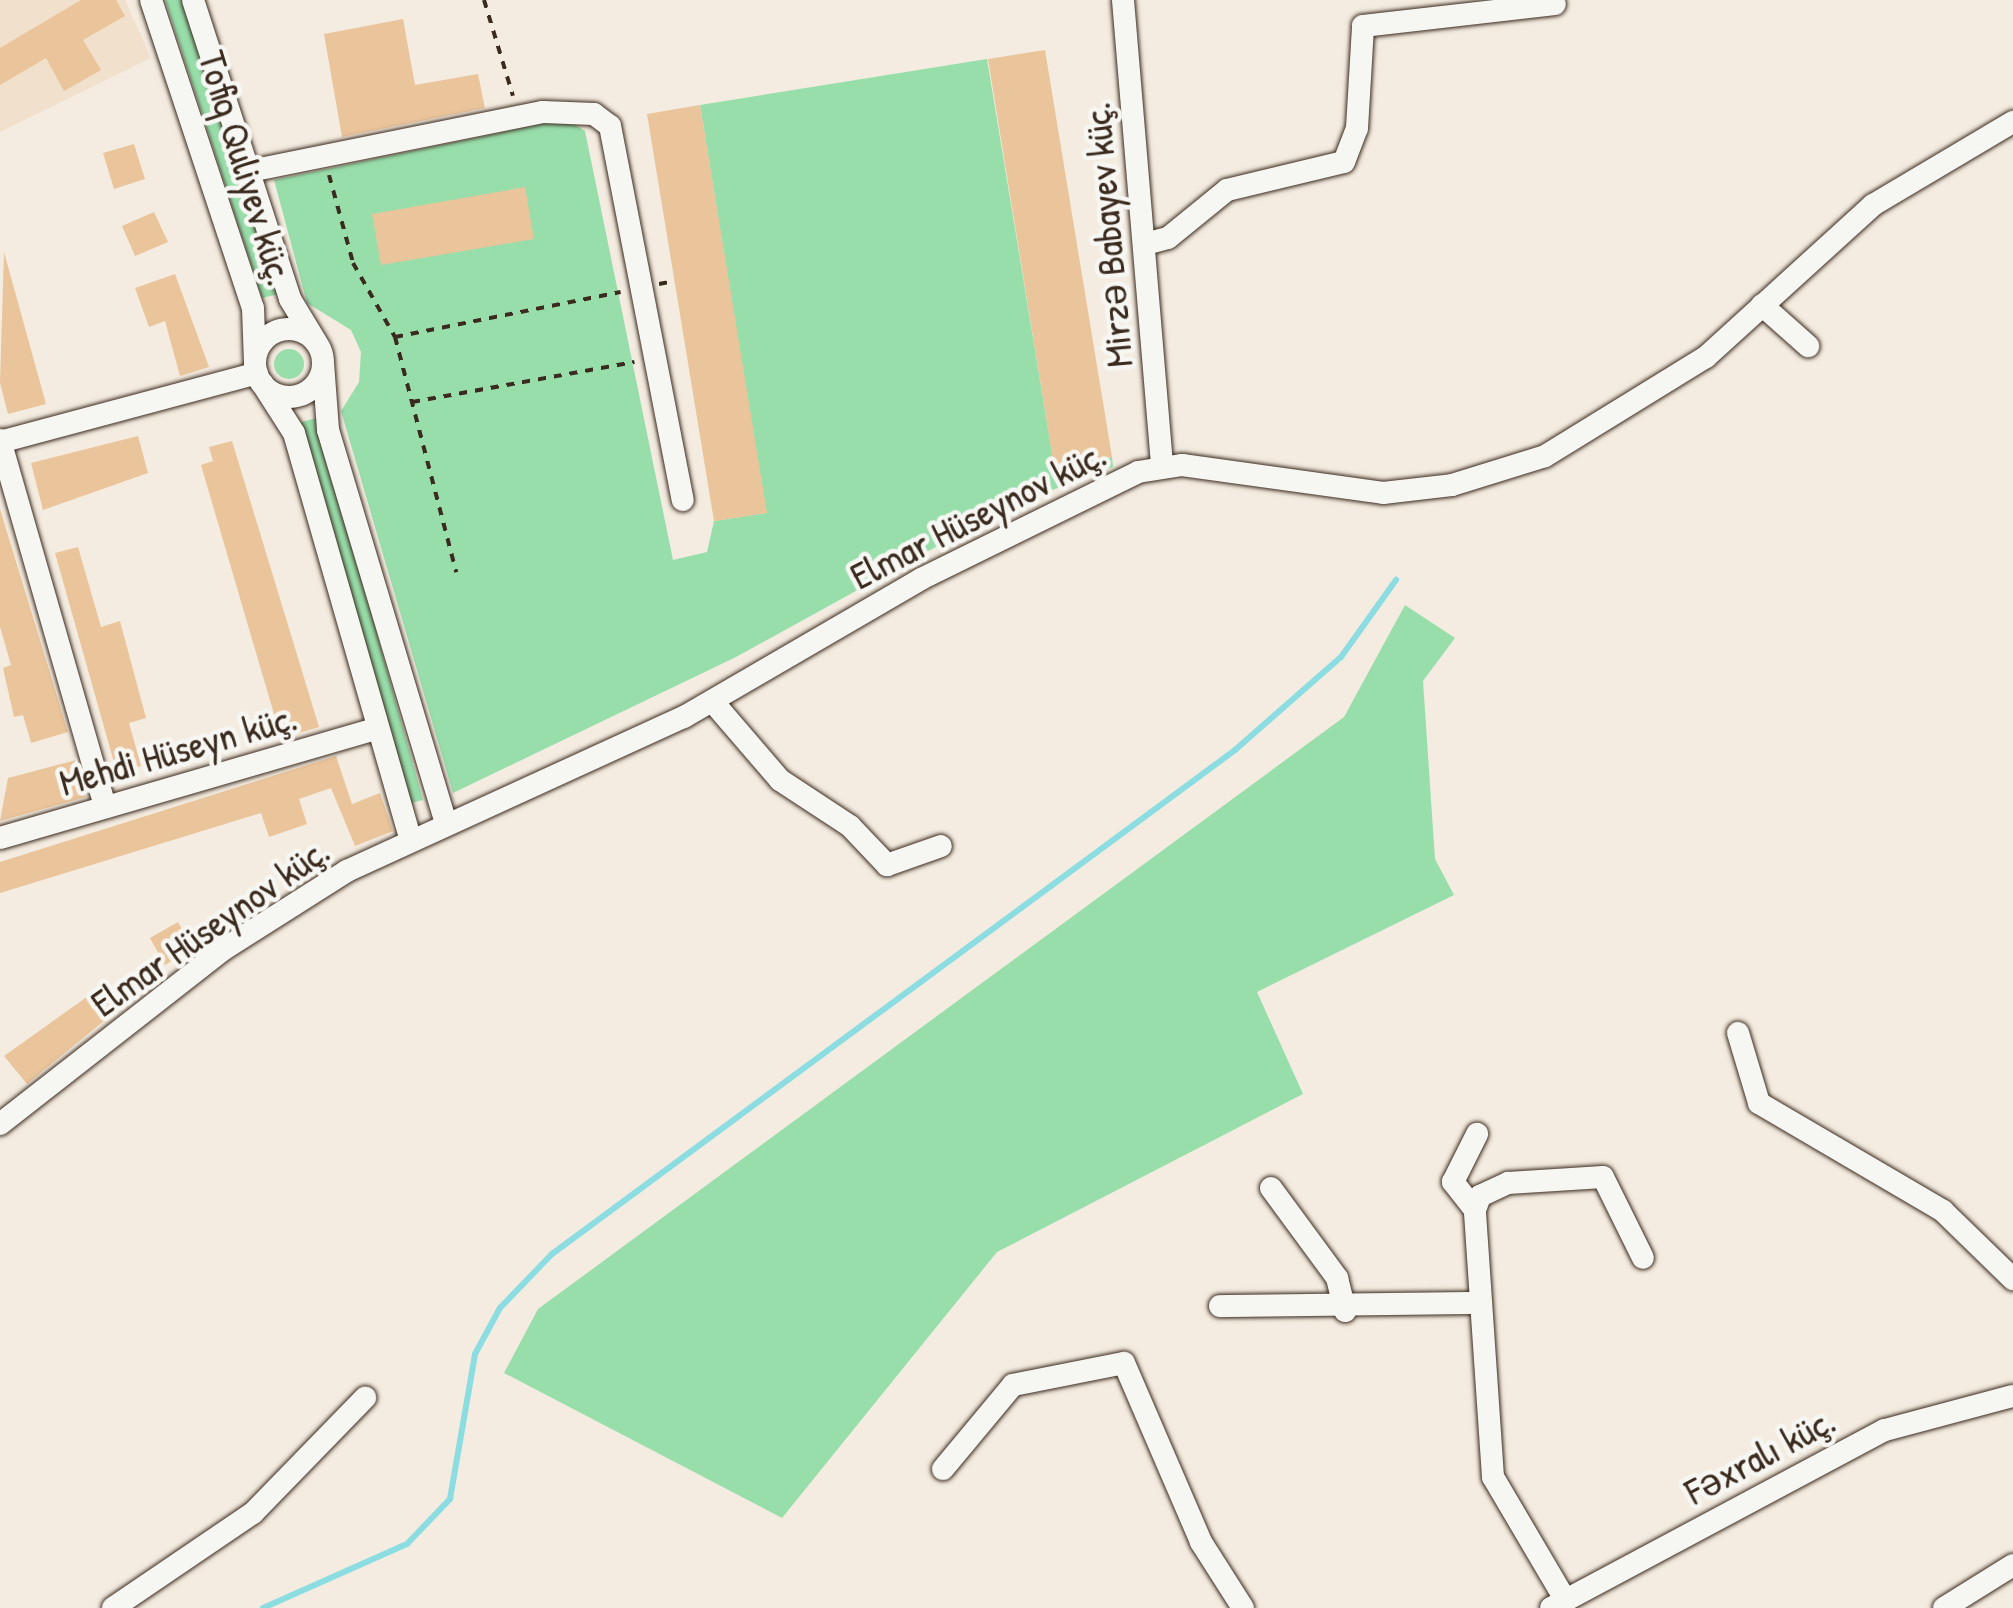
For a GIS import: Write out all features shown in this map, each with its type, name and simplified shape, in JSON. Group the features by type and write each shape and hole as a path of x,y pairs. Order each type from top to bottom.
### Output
{"street":[{"name":"Tofiq Quliyev küç.","path":"151,0 253,308 258,373"},
{"name":"Tofiq Quliyev küç.","path":"192,0 290,299 320,353"},
{"name":"Mirzə Babayev küç.","path":"1123,0 1162,465"},
{"path":"1145,244 1168,238 1228,190 1344,162 1357,128 1363,26 1555,4"},
{"path":"250,170 516,117 572,110 610,126 646,287 683,500"},
{"name":"Elmar Hüseynov küç.","path":"0,1124 256,927 410,837 713,702 983,546 1162,465 1383,493 1490,475 1545,456 1620,402 1688,370 1873,205 2013,122"},
{"path":"1762,304 1808,346"},
{"path":"258,373 274,333 296,330 320,353 328,430 446,819"},
{"path":"105,807 0,442 258,373 300,395 320,353"},
{"path":"258,373 294,433 410,837"},
{"path":"713,702 780,780 850,826 887,865 941,846"},
{"name":"Mehdi Hüseyn küç.","path":"0,838 376,729"},
{"path":"1738,1033 1759,1103 1943,1212 2013,1279"},
{"path":"1474,1210 1453,1182 1477,1134"},
{"path":"1558,1604 1493,1477 1474,1210 1480,1196 1508,1183 1604,1177 1643,1258"},
{"path":"1271,1188 1336,1278 1345,1311"},
{"path":"1220,1306 1345,1311 1479,1303"},
{"path":"943,1469 1013,1385 1124,1363 1201,1542 1243,1608"},
{"name":"Fəxralı küç.","path":"1558,1604 1870,1437 2013,1396"},
{"path":"113,1608 254,1512 365,1398"},
{"path":"1944,1608 2013,1566"}],"path":[{"path":"484,0 516,117"},
{"path":"324,156 353,263 395,337 456,572"},
{"path":"395,337 674,281"},
{"path":"412,402 658,358"}],"shaded area":[{"path":"0,0 125,0 151,58 0,132"}],"green space":[{"path":"165,0 182,0 279,294 262,298"},
{"path":"987,59 1054,465 1112,457 1113,467 1010,506 736,657 453,793 341,411 359,382 361,352 351,330 307,303 274,180 566,119 585,131 673,560 707,552 714,521 766,513 700,105"},
{"path":"289,349 299,354 304,364 299,374 289,379 279,374 274,364 279,354"},
{"path":"317,418 423,800 408,804 301,422"},
{"path":"1405,605 1455,638 1423,681 1435,859 1454,895 1257,992 1303,1094 997,1252 782,1518 504,1373 538,1309 1344,717"}],"building":[{"path":"81,0 116,0 125,16 83,40 101,70 64,91 46,58 0,85 0,48"},
{"path":"403,19 415,85 478,74 485,108 342,137 324,34"},
{"path":"1045,50 1112,457 1054,466 988,59"},
{"path":"700,105 767,513 714,521 647,114"},
{"path":"134,144 145,179 114,189 103,153"},
{"path":"525,187 534,239 381,265 372,214"},
{"path":"154,212 168,242 135,256 122,226"},
{"path":"4,252 46,404 8,414 0,383"},
{"path":"175,274 209,367 180,376 165,321 149,327 135,288"},
{"path":"138,436 148,473 43,510 31,463"},
{"path":"232,441 319,727 281,738 201,465 213,461 209,447"},
{"path":"0,509 68,732 31,743 23,715 14,717 3,668 11,665 0,627"},
{"path":"78,547 101,627 120,621 146,718 129,723 141,766 117,773 55,553"},
{"path":"336,756 352,804 380,793 393,831 355,846 331,788 299,799 307,824 269,837 261,813 0,893 0,862"},
{"path":"76,760 86,797 0,821 8,778"},
{"path":"178,922 193,949 165,965 150,938"},
{"path":"98,989 117,1010 27,1084 4,1056"}],"waterway":[{"path":"263,1608 407,1544 450,1499 475,1354 500,1308 552,1254 1235,750 1341,657 1396,580"}]}
